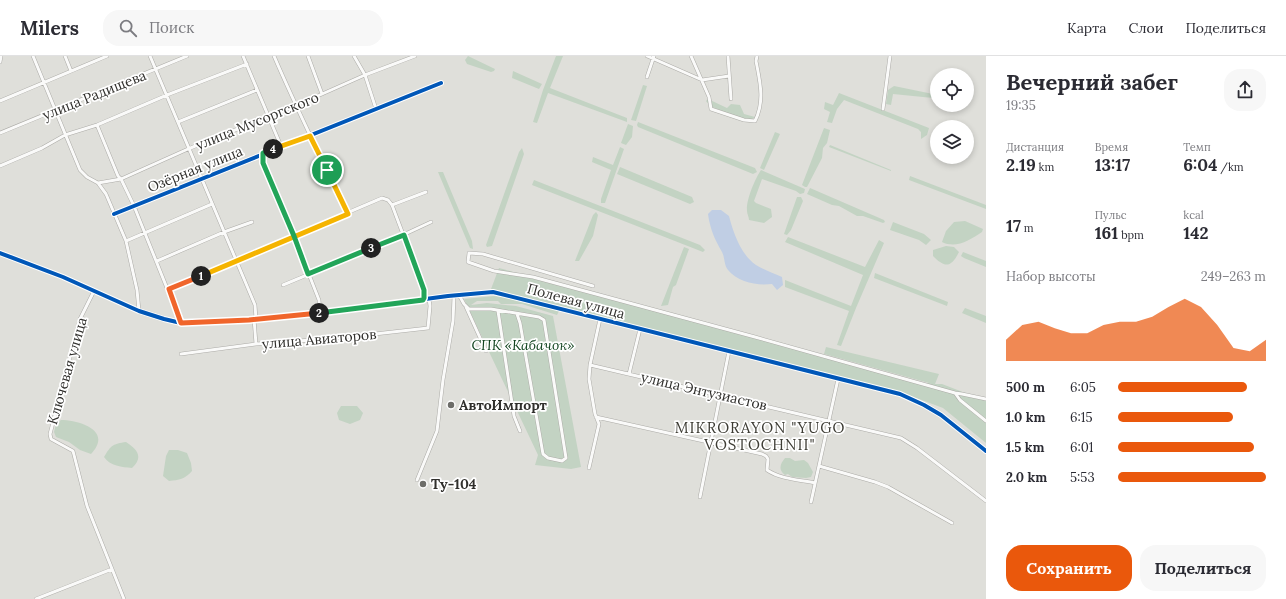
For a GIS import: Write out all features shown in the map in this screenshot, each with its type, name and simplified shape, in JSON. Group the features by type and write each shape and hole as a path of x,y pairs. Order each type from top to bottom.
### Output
{"street":[{"path":"0,62 1,56"},
{"path":"33,56 80,170 87,177 98,183 106,194 126,241 138,290 139,311"},
{"path":"65,56 71,71"},
{"path":"0,101 107,56"},
{"path":"150,56 178,122 188,150 255,306 256,344"},
{"name":"улица Радищева","path":"0,133 187,56"},
{"path":"243,56 281,146"},
{"path":"274,56 295,106 348,214"},
{"path":"308,56 322,94"},
{"path":"354,56 365,75 376,109"},
{"name":"улица Мусоргского","path":"98,183 121,179 365,75 415,56"},
{"path":"646,56 653,57 702,80 729,76"},
{"path":"691,56 702,80 708,97 710,109 744,120 755,121 761,108 762,95 756,61 757,56"},
{"path":"728,56 731,99"},
{"path":"883,109 890,56"},
{"path":"647,77 653,57"},
{"path":"0,166 42,148 65,135 97,125 167,95 246,64"},
{"name":"Озёрная улица","path":"114,214 263,153 310,136 441,83"},
{"path":"178,122 258,90"},
{"path":"97,125 118,176 121,179 134,206 169,289 181,323"},
{"path":"263,153 263,163 319,300 320,313"},
{"path":"392,205 426,192"},
{"path":"169,289 348,214 382,198 388,200 392,205 424,290 423,300"},
{"path":"126,241 212,204"},
{"path":"157,261 224,232 252,222"},
{"path":"283,284 404,235 431,222"},
{"name":"Полевая улица","path":"0,253 63,276 139,311 181,323 255,319 320,313 493,292 900,394 941,415 986,451"},
{"path":"592,286 483,254 469,253 468,262 494,272 533,277 955,393 986,399"},
{"name":"Ключевая улица","path":"94,291 80,319 50,434 51,439 74,451 87,506 124,599"},
{"path":"459,295 486,351"},
{"path":"417,480 437,432 445,364 453,321 454,296"},
{"name":"улица Авиаторов","path":"182,354 256,344 339,338 428,328 430,306 428,299"},
{"path":"466,307 473,309 498,310 539,317 544,320 566,458 562,461 548,458 543,454 541,448 517,314"},
{"path":"498,310 514,416 520,431"},
{"path":"589,468 599,424 596,417 589,379 590,365 600,319"},
{"path":"629,374 640,329"},
{"path":"700,497 729,352"},
{"name":"улица Энтузиастов","path":"590,365 901,438 917,448 986,501"},
{"path":"811,502 838,379"},
{"path":"955,393 960,400 986,421"},
{"path":"596,417 762,454 768,459 767,470 778,476 815,483"},
{"path":"819,466 888,487 952,523"},
{"path":"36,599 112,569"}],"green space":[{"path":"468,56 495,69 494,71 491,72 467,64 465,60"},
{"path":"556,56 563,56 550,88 627,118 627,122 548,93 537,123 533,122"},
{"path":"513,71 542,84 539,89 512,78"},
{"path":"643,85 647,86 636,121 631,120"},
{"path":"894,86 930,93 930,98 893,94 891,105 886,104 888,90"},
{"path":"839,93 929,128 927,135 921,139 921,132 918,129 844,100 837,109 832,123 827,122 830,112 824,109 825,102 833,105"},
{"path":"708,99 727,108 731,104 740,105 744,114 755,117 748,122 710,106 706,101"},
{"path":"638,122 755,168 757,172 753,174 638,127"},
{"path":"628,124 633,126 632,137 626,145 621,143"},
{"path":"824,128 830,130 827,143 823,148 822,158 807,187 805,187 802,185"},
{"path":"775,132 780,134 764,170 760,168"},
{"path":"830,145 891,170 891,171 829,147"},
{"path":"620,147 624,149 605,203 601,203 611,170 592,162 593,157 613,165"},
{"path":"522,148 524,154 492,246 487,247 486,245 519,152"},
{"path":"620,167 692,197 694,202 690,204 617,174"},
{"path":"761,170 805,189 804,193 800,194 796,191 762,179 754,201 771,209 772,217 764,223 749,220 747,211 751,190"},
{"path":"438,172 443,172 472,241 473,249 470,248"},
{"path":"910,176 986,205 986,209 909,180"},
{"path":"534,180 700,245 705,250 703,252 532,185"},
{"path":"810,188 884,220 885,222 883,223 863,216 857,216 839,206 832,205 807,194"},
{"path":"797,197 801,197 803,201 791,230 787,235 784,234"},
{"path":"596,212 598,215 593,236 579,261 575,261 593,215"},
{"path":"965,221 983,229 982,232 963,243 952,245 942,242 946,231 954,222"},
{"path":"893,222 924,234 931,240 926,245 919,240 890,230"},
{"path":"788,237 865,267 879,240 884,243 841,346 837,345 849,311 785,287 785,280 851,306 863,275 785,242"},
{"path":"946,246 954,247 959,252 953,261 948,264 944,264 933,256 933,250"},
{"path":"684,247 689,249 676,285 673,287 668,305 661,306"},
{"path":"963,252 986,261 986,267 964,258 961,256"},
{"path":"499,268 920,383 929,383 824,354 826,347 939,374 935,384 942,384 986,401 986,443 943,408 911,396 491,289"},
{"path":"875,273 948,302 947,306 874,278"},
{"name":"СПК «Кабачок»","path":"494,296 517,299 559,311 557,315 522,304 501,304 498,301 477,301 471,305 487,303 516,306 553,316 581,467 571,469 535,465 538,455 464,299"},
{"path":"965,308 986,316 986,323 962,313"},
{"path":"341,406 357,406 363,413 360,420 350,424 339,420 337,413"},
{"path":"61,420 77,422 91,428 96,433 98,439 97,446 91,454 80,450 69,442 56,437 54,432 56,424"},
{"path":"126,442 136,450 138,454 138,460 132,468 113,464 104,457 113,446"},
{"path":"169,450 178,450 187,453 191,463 192,471 179,480 169,481 163,476 166,456"},
{"path":"785,458 790,458 795,461 804,460 808,463 813,472 811,477 792,477 788,474 785,475 781,471 780,467"}],"water":[{"path":"712,210 721,210 729,216 735,236 746,255 756,265 782,277 783,285 777,290 772,284 754,284 737,278 728,270 723,254 710,225 708,214"}],"cycle path":[{"path":"114,214 441,83"},
{"path":"0,253 63,277 139,311 181,323 254,319 320,313 448,296 493,292 900,394 941,415 986,451"}],"place":[{"name":"АвтоИмпорт","path":"451,405"},
{"name":"Ту-104","path":"423,484"}],"district":[{"name":"MIKRORAYON \"YUGO VOSTOCHNII\"","path":"760,436"}],"route":[{"path":"327,170 310,136 263,153 263,163 277,194 294,236 308,274 404,235 424,290 423,300 249,320 181,323 169,289 294,236 348,214 327,170"}]}
